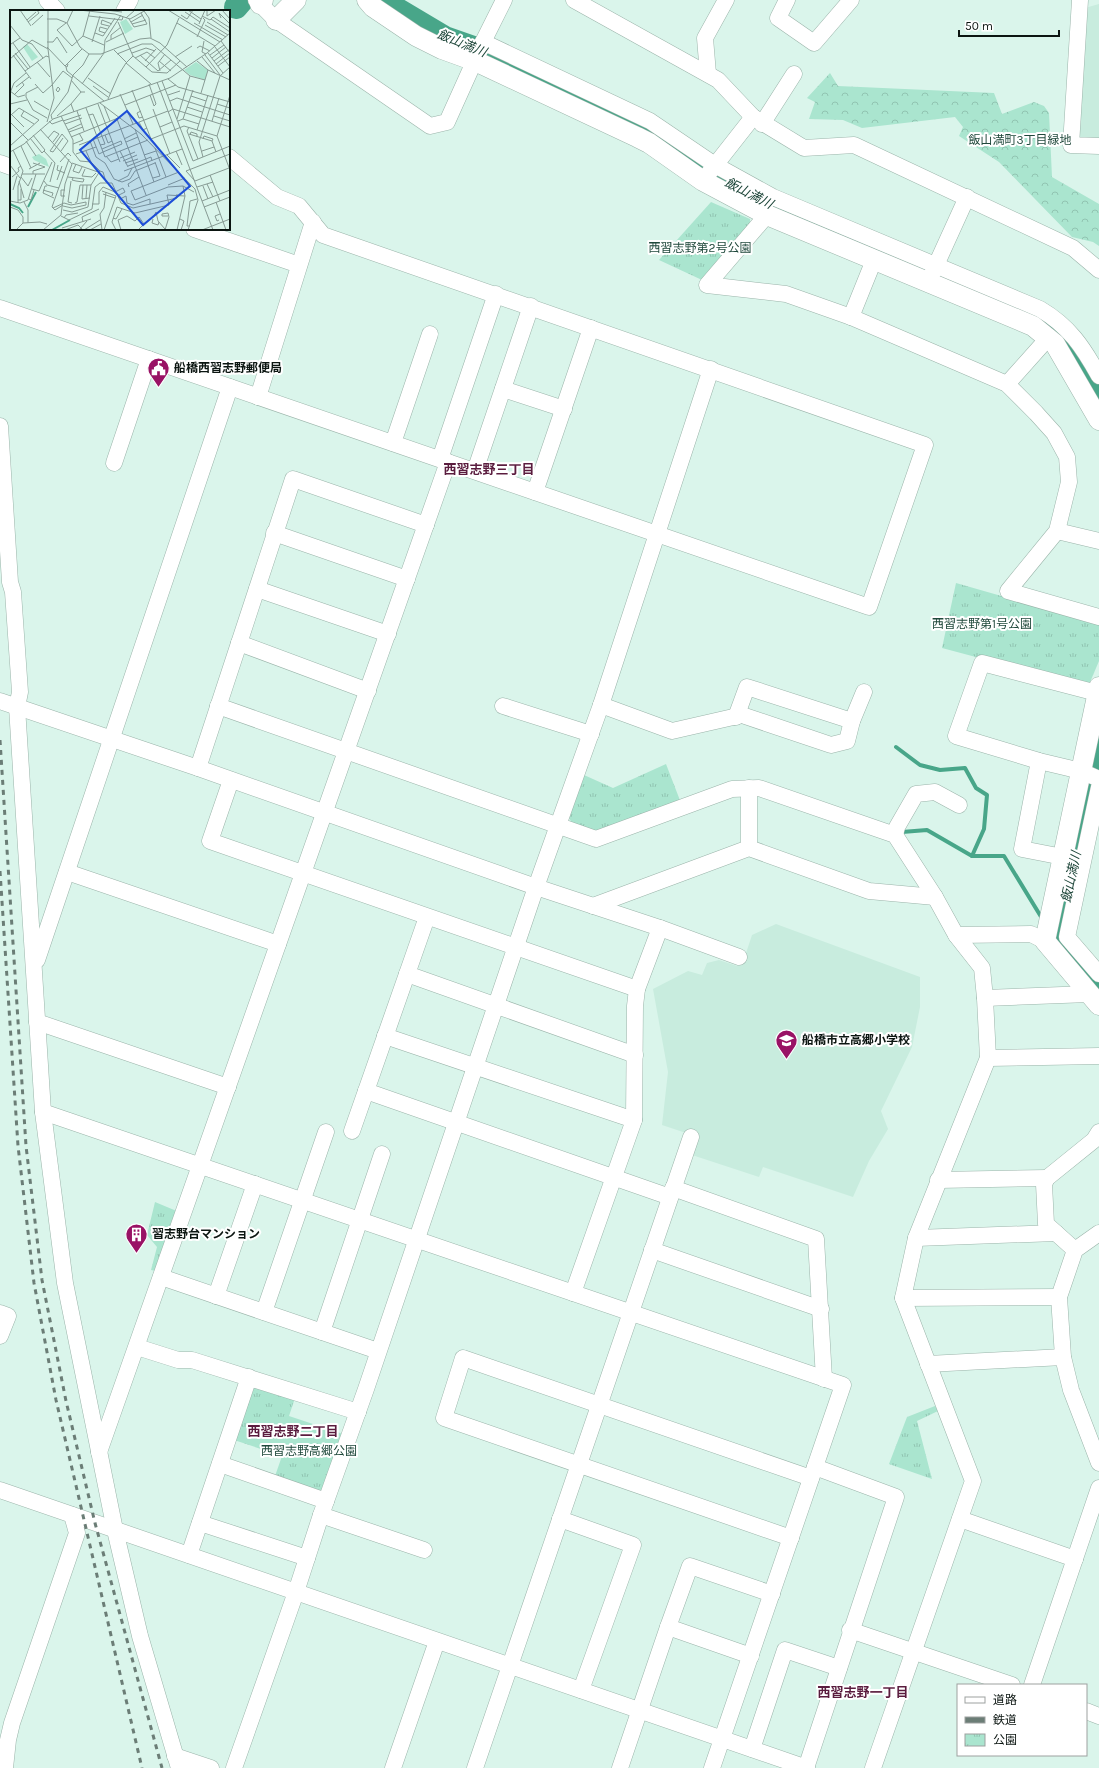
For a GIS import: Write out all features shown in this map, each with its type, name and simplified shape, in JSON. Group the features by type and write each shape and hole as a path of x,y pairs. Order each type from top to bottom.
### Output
{"street":[{"path":"48,0 56,10"},
{"path":"125,10 130,0"},
{"path":"276,20 296,0"},
{"path":"367,0 373,7 416,36 442,48 479,52 649,143 709,173 773,197 1033,326 1049,337 1061,353 1099,420"},
{"path":"260,1 276,20 430,126 447,122 504,0"},
{"path":"574,0 718,80 757,120 804,148 854,145 1073,248 1099,270"},
{"path":"708,74 704,38 726,0"},
{"path":"787,0 778,18 812,46 851,0"},
{"path":"1080,0 1071,145 1099,146"},
{"path":"709,173 757,120 794,74"},
{"path":"0,308 869,607 925,445 846,418 792,397 323,235 299,206 277,197 230,158"},
{"path":"0,163 10,167"},
{"path":"709,173 766,215 874,260 932,275 1040,309 1054,317 1093,352 1099,376"},
{"path":"932,275 967,197"},
{"path":"766,215 708,285 786,294 851,317 1007,384 1054,433 1066,457 1069,482 1057,531 1008,591 1099,618"},
{"path":"258,397 313,222"},
{"path":"197,230 299,265"},
{"path":"851,317 874,260"},
{"path":"100,1452 426,525 444,460 496,294"},
{"path":"475,471 531,306"},
{"path":"535,492 591,328"},
{"path":"392,443 430,334"},
{"path":"1007,384 1049,337"},
{"path":"114,463 149,359"},
{"path":"234,1768 358,1412 455,1122 536,887 601,705 711,369"},
{"path":"34,967 230,387"},
{"path":"503,389 564,409"},
{"path":"0,426 10,582 13,592 20,692 17,707 44,1112 65,1283 115,1530 140,1636 177,1762 211,1768"},
{"path":"198,768 293,479 426,525"},
{"path":"1057,531 1099,541"},
{"path":"274,533 407,579"},
{"path":"257,589 388,634"},
{"path":"239,643 368,691"},
{"path":"1092,778 956,736 982,663 1098,690 1092,778 1067,937 1099,974"},
{"path":"736,717 747,688 852,721"},
{"path":"601,705 672,731 742,715 832,745 847,741 852,721 864,692"},
{"path":"0,701 325,812 536,887 660,928 739,957"},
{"path":"218,706 596,839 732,789 759,788 895,835 935,897 956,936 982,968 988,1058 916,1238 903,1298 973,1481 873,1768"},
{"path":"502,706 591,734"},
{"path":"1038,761 1022,849 1063,857"},
{"path":"1045,941 1063,857 1092,778"},
{"path":"231,780 210,840 426,917 516,946 637,989"},
{"path":"749,788 749,848"},
{"path":"895,835 897,827 916,794 935,792 959,805"},
{"path":"593,906 749,848 869,891 935,897"},
{"path":"67,872 278,944"},
{"path":"352,1131 426,917"},
{"path":"574,1293 634,1120 635,1006 637,989 660,928"},
{"path":"956,936 1031,934 1045,941 1094,1000"},
{"path":"407,974 635,1055"},
{"path":"985,998 1094,1000"},
{"path":"38,1022 228,1087"},
{"path":"386,1036 634,1120"},
{"path":"988,1058 1099,1056"},
{"path":"366,1091 614,1177 672,1192 816,1239 824,1378"},
{"path":"44,1112 843,1385 712,1768"},
{"path":"264,1312 326,1132"},
{"path":"1075,1250 1046,1224 1044,1184 1048,1178 1094,1140 1099,1132"},
{"path":"475,1768 691,1137"},
{"path":"322,1332 382,1154"},
{"path":"938,1180 1048,1178"},
{"path":"216,1296 255,1184"},
{"path":"916,1238 1056,1233"},
{"path":"1099,1233 1075,1250 1059,1297 1063,1357 1071,1390 1099,1463"},
{"path":"652,1250 821,1309"},
{"path":"161,1277 378,1351"},
{"path":"903,1298 1059,1297"},
{"path":"0,1313 8,1316 0,1336"},
{"path":"136,1347 178,1360 192,1360 358,1412"},
{"path":"928,1364 1063,1357"},
{"path":"0,1490 806,1768 850,1630 896,1497 813,1473 599,1405 462,1358 444,1418 791,1538"},
{"path":"189,1555 249,1377"},
{"path":"220,1464 424,1550"},
{"path":"1032,1684 1099,1488"},
{"path":"5,1768 8,1740 12,1723 77,1533 72,1515"},
{"path":"560,1519 633,1545 581,1690"},
{"path":"960,1519 1075,1559"},
{"path":"200,1523 307,1558"},
{"path":"620,1768 690,1566 772,1594"},
{"path":"668,1626 751,1656"},
{"path":"850,1630 1009,1684"},
{"path":"393,1768 437,1641"},
{"path":"752,1749 785,1650 839,1668"},
{"path":"1087,1711 1099,1716"}],"shaded area":[{"path":"1099,4 1099,142 1079,141 1085,8"},
{"name":"船橋市立高郷小学校","path":"776,924 920,977 920,1007 912,1047 881,1111 888,1129 869,1161 853,1197 763,1167 759,1177 692,1155 698,1137 662,1125 668,1072 653,989 688,971 702,975 707,963 719,960 737,966 742,965 752,935"}],"green space":[{"name":"飯山満町3丁目緑地","path":"830,73 838,86 994,93 1002,114 1034,102 1044,106 1049,113 1052,177 1099,204 1099,246 1093,242 1072,237 999,162 959,136 963,127 955,117 862,128 843,120 809,119 815,102 807,98"},
{"name":"西習志野第2号公園","path":"711,202 750,219 750,225 702,280 659,260"},
{"name":"西習志野第1号公園","path":"956,583 1099,624 1099,661 1088,687 942,648"},
{"path":"666,764 681,803 597,833 573,825 568,816 584,775 613,788"},
{"path":"155,1202 179,1212 160,1272 151,1270 157,1247 147,1235"},
{"name":"西習志野高郷公園","path":"254,1386 295,1398 289,1416 343,1434 325,1491 319,1494 274,1479 282,1456 231,1439"},
{"path":"935,1406 938,1411 917,1421 932,1479 889,1464 907,1417"}],"waterway":[{"name":"飯山満川","path":"236,7 242,0"},
{"name":"飯山満川","path":"381,0 445,38 485,52 645,128 667,142 709,173 769,204 1050,324 1072,348 1099,396"},
{"path":"896,747 920,765 940,770 965,768 976,788 987,795 984,829 972,856"},
{"name":"飯山満川","path":"1099,750 1057,943 1099,988"},
{"path":"902,832 927,830 972,856 1004,856 1043,920"}],"railway":[{"path":"0,740 26,1146 42,1280 66,1401 95,1523 162,1768"},
{"path":"0,871 18,1146 34,1283 56,1400 142,1768"}],"place":[{"name":"船橋西習志野郵便局","path":"159,388"},
{"name":"船橋市立高郷小学校","path":"786,1060"},
{"name":"習志野台マンション","path":"136,1254"}],"district":[{"name":"西習志野三丁目","path":"489,469"},
{"name":"西習志野二丁目","path":"293,1431"},
{"name":"西習志野一丁目","path":"863,1692"}]}
